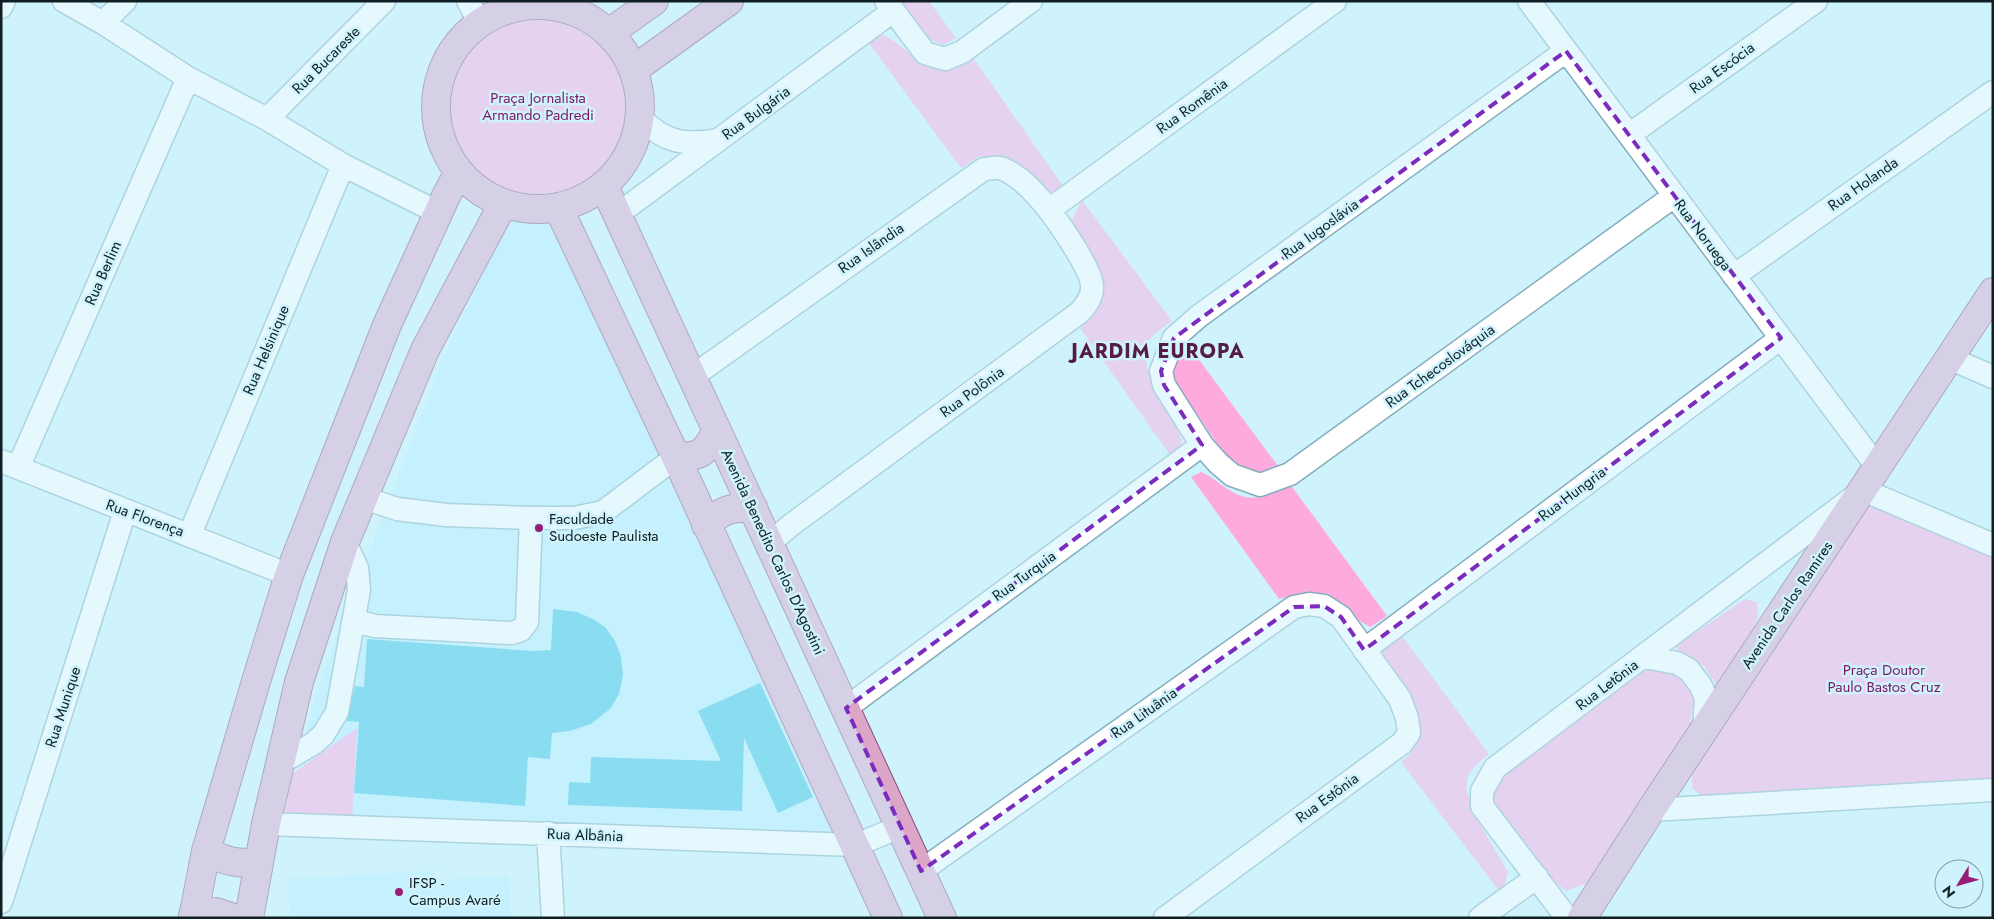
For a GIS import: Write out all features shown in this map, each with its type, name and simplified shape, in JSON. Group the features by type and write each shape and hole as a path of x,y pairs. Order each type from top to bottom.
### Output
{"main road":[{"path":"609,33 654,1"},
{"path":"633,70 729,1"},
{"path":"511,4 538,4 564,8 588,18 609,33 623,50 633,70 639,93 640,118 634,143 622,166 604,186 582,199 558,207 534,209 503,204 482,192 459,172 442,143 436,110 440,76 474,12 495,13 511,4"},
{"path":"233,918 216,912 193,916 206,851 254,686 289,575 387,325 459,172"},
{"name":"Avenida Benedito Carlos D'Agostini","path":"604,186 942,918"},
{"path":"249,918 266,824 299,682 346,542 425,350 503,204"},
{"path":"558,207 676,456 888,918"},
{"name":"Avenida Carlos Ramires","path":"1582,918 1651,810 1993,292"},
{"path":"676,456 693,457 706,450 716,432"},
{"path":"706,524 719,513 731,508 753,506"},
{"path":"312,520 318,532 326,540 338,544 346,542"},
{"path":"206,851 226,861 238,863 259,862"}],"street":[{"path":"1,7 4,1"},
{"path":"64,1 103,23 188,78 268,119 343,165 439,213"},
{"path":"103,23 125,1"},
{"name":"Rua Bucareste","path":"268,119 384,1"},
{"path":"890,6 925,53 946,59 962,52 1031,1"},
{"name":"Rua Romênia","path":"1049,210 1335,1"},
{"name":"Rua Noruega","path":"1529,1 1878,468"},
{"name":"Rua Escócia","path":"1629,135 1816,1"},
{"name":"Rua Bulgária","path":"618,214 718,140 890,6"},
{"name":"Rua Iugoslávia","path":"1202,445 1164,384 1161,371 1174,338 1199,316 1566,51"},
{"name":"Rua Berlim","path":"10,464 188,78"},
{"name":"Rua Holanda","path":"1734,276 1993,92"},
{"path":"640,118 654,131 670,139 696,144 718,140"},
{"name":"Rua Helsinique","path":"190,534 343,165"},
{"name":"Rua Islândia","path":"693,376 984,169 999,168 1010,174 1036,194 1049,210"},
{"name":"Rua Tchecoslováquia","path":"1202,445 1218,463 1232,474 1260,485 1290,474 1674,196"},
{"name":"Rua Polônia","path":"770,543 791,525 1080,312 1090,300 1092,284 1086,266 1049,210"},
{"name":"Rua Hungria","path":"1364,650 1781,338"},
{"path":"1949,358 1993,377"},
{"name":"Rua Turquia","path":"846,708 1202,445"},
{"path":"364,498 397,509 446,515 574,518 603,512 676,456"},
{"name":"Rua Florença","path":"10,464 289,575"},
{"path":"1863,490 1993,545"},
{"name":"Rua Letônia","path":"1567,918 1482,806 1482,791 1496,768 1863,490"},
{"name":"Rua Munique","path":"1,902 125,511"},
{"path":"354,614 360,622 375,626 512,633 521,630 527,622 531,518"},
{"path":"280,763 314,743 323,735 337,712 360,590 360,577 354,557 346,542"},
{"name":"Rua Lituânia","path":"921,871 1294,607 1309,604 1324,606 1341,617 1364,650"},
{"name":"Rua Estônia","path":"1165,918 1402,743 1409,733 1407,718 1400,699 1364,650"},
{"path":"1645,656 1677,663 1689,670 1701,686 1706,698 1704,730"},
{"path":"1651,810 1993,790"},
{"name":"Rua Albânia","path":"266,824 856,845 900,827"},
{"path":"548,833 553,918"},
{"path":"1480,918 1537,877"}],"highlighted area":[{"path":"1566,51 1781,338 1364,650 1341,617 1324,606 1294,607 921,871 846,708 1202,445 1164,385 1161,371 1174,338"}],"shaded area":[{"name":"Faculdade Sudoeste Paulista","path":"511,216 541,222 555,221 848,841 289,818 314,698 443,358"},
{"name":"IFSP - Campus Avaré","path":"435,871 435,880 508,876 511,918 290,918 287,879"}],"green space":[{"path":"893,1 929,1 956,38 943,45 916,33"},
{"name":"Praça Jornalista Armando Padredi","path":"547,20 571,26 587,34 600,45 611,58 619,74 624,90 624,124 619,140 611,156 600,169 587,180 563,191 547,194 529,194 513,191 489,180 465,156 452,124 451,98 454,82 465,58 489,34 521,21"},
{"path":"882,35 891,39 923,64 932,68 951,68 972,56 1063,186 1054,192 1044,191 996,159 980,156 961,168 868,42"},
{"path":"1082,200 1172,321 1151,338 1146,345 1145,352 1153,382 1181,438 1181,446 1170,455 1080,328 1093,314 1100,301 1102,288 1095,262 1071,221"},
{"path":"1188,345 1281,470 1259,474 1230,463 1173,378 1175,364"},
{"path":"1201,472 1239,495 1254,498 1290,484 1387,616 1370,627 1308,592 1279,599 1191,477"},
{"name":"Praça Doutor Paulo Bastos Cruz","path":"1869,506 1882,509 1993,557 1993,784 1704,798 1692,788 1692,768"},
{"path":"1745,599 1757,602 1758,618 1719,689 1704,666 1674,647"},
{"path":"1400,633 1489,754 1470,773 1467,781 1467,790 1476,814 1508,872 1504,887 1499,891 1401,762 1418,742 1421,725 1412,704 1382,652 1383,645"},
{"path":"1649,667 1663,667 1683,677 1694,699 1690,724 1587,883 1567,891 1548,878 1499,816 1492,797 1498,778"},
{"path":"357,728 352,824 284,820 292,774"}],"building":[{"path":"553,609 577,612 595,620 606,628 615,641 621,656 623,675 619,694 611,708 591,724 570,731 552,733 550,759 528,757 525,806 354,793 359,722 347,721 355,686 364,687 367,639 533,651 551,650"},
{"path":"760,683 813,797 778,813 744,738 742,811 568,805 569,782 590,783 591,757 721,761 698,711"}],"place":[{"name":"Faculdade Sudoeste Paulista","path":"539,528"},
{"name":"IFSP - Campus Avaré","path":"399,892"}],"district":[{"name":"JARDIM EUROPA","path":"1158,351"}]}
